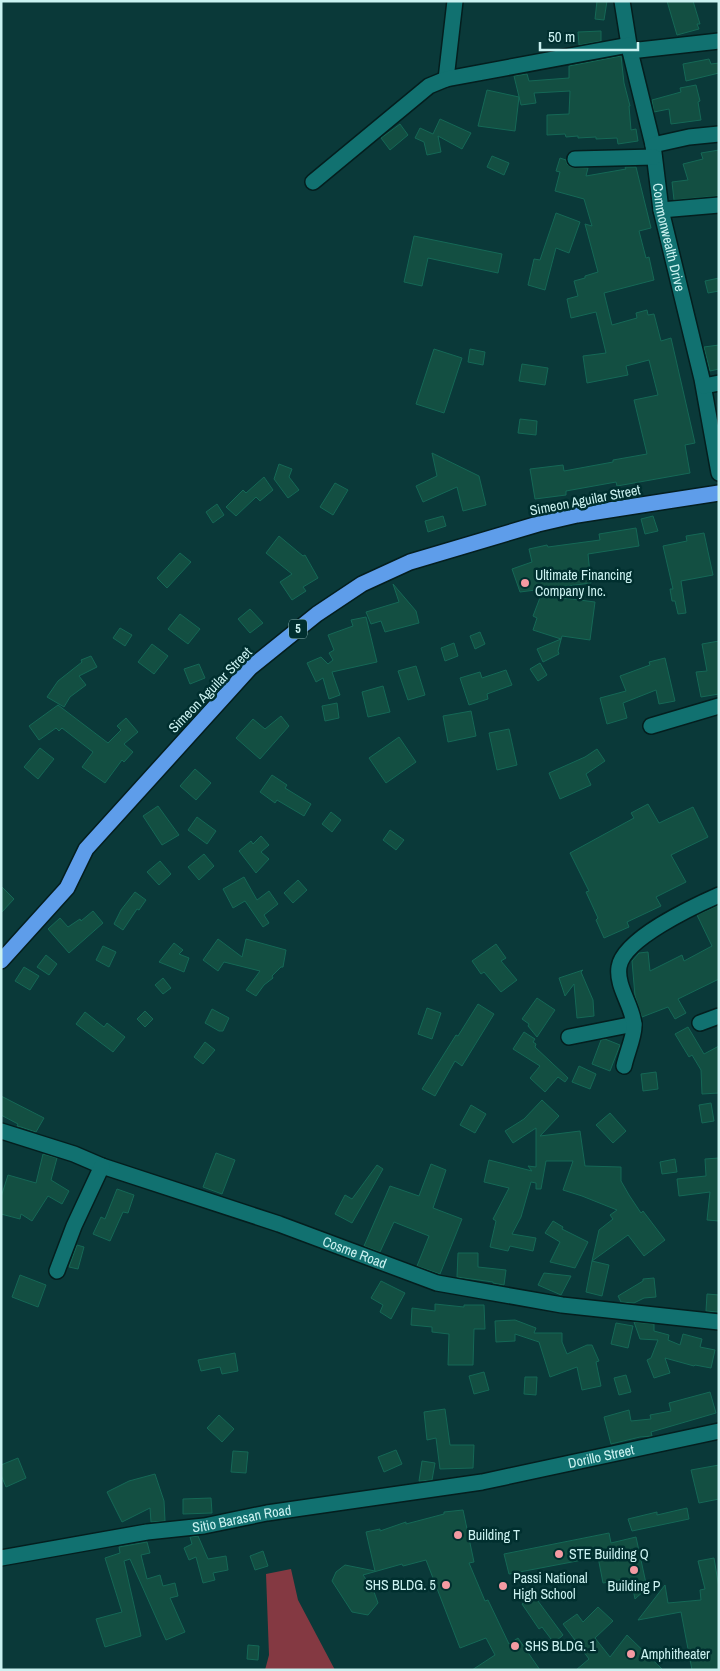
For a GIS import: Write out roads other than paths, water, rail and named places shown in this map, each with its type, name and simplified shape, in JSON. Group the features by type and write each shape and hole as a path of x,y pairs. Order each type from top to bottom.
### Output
{"highway":[{"name":"Simeon Aguilar Street","path":"1,962 67,888 86,849 250,668 317,614 362,584 410,562 538,524 577,515 719,493"}],"street":[{"path":"446,79 455,1"},
{"name":"Commonwealth Drive","path":"622,1 630,48 654,151 661,210 704,386 719,473"},
{"path":"313,182 429,86 446,79 630,48 719,41"},
{"path":"575,159 654,151 689,137 719,134"},
{"path":"661,210 719,205"},
{"path":"704,386 719,383"},
{"path":"651,726 719,706"},
{"path":"624,1066 634,1032 634,1024 620,976 619,968 623,954 645,935 695,905 719,895"},
{"path":"700,1023 719,1016"},
{"path":"569,1037 634,1024"},
{"name":"Cosme Road","path":"1,1131 279,1224 437,1283 562,1305 719,1322"},
{"path":"57,1271 74,1226 102,1166"},
{"name":"Dorillo Street","path":"482,1482 719,1431"},
{"name":"Sitio Barasan Road","path":"1,1558 147,1532 204,1526 267,1513 482,1482"}],"place":[{"name":"Ultimate Financing Company Inc.","path":"525,583"},
{"name":"Building T","path":"458,1535"},
{"name":"STE Building Q","path":"559,1554"},
{"name":"Building P","path":"634,1570"},
{"name":"SHS BLDG. 5","path":"446,1585"},
{"name":"Passi National High School","path":"503,1586"},
{"name":"SHS BLDG. 1","path":"515,1646"},
{"name":"Amphitheater","path":"631,1654"}]}
